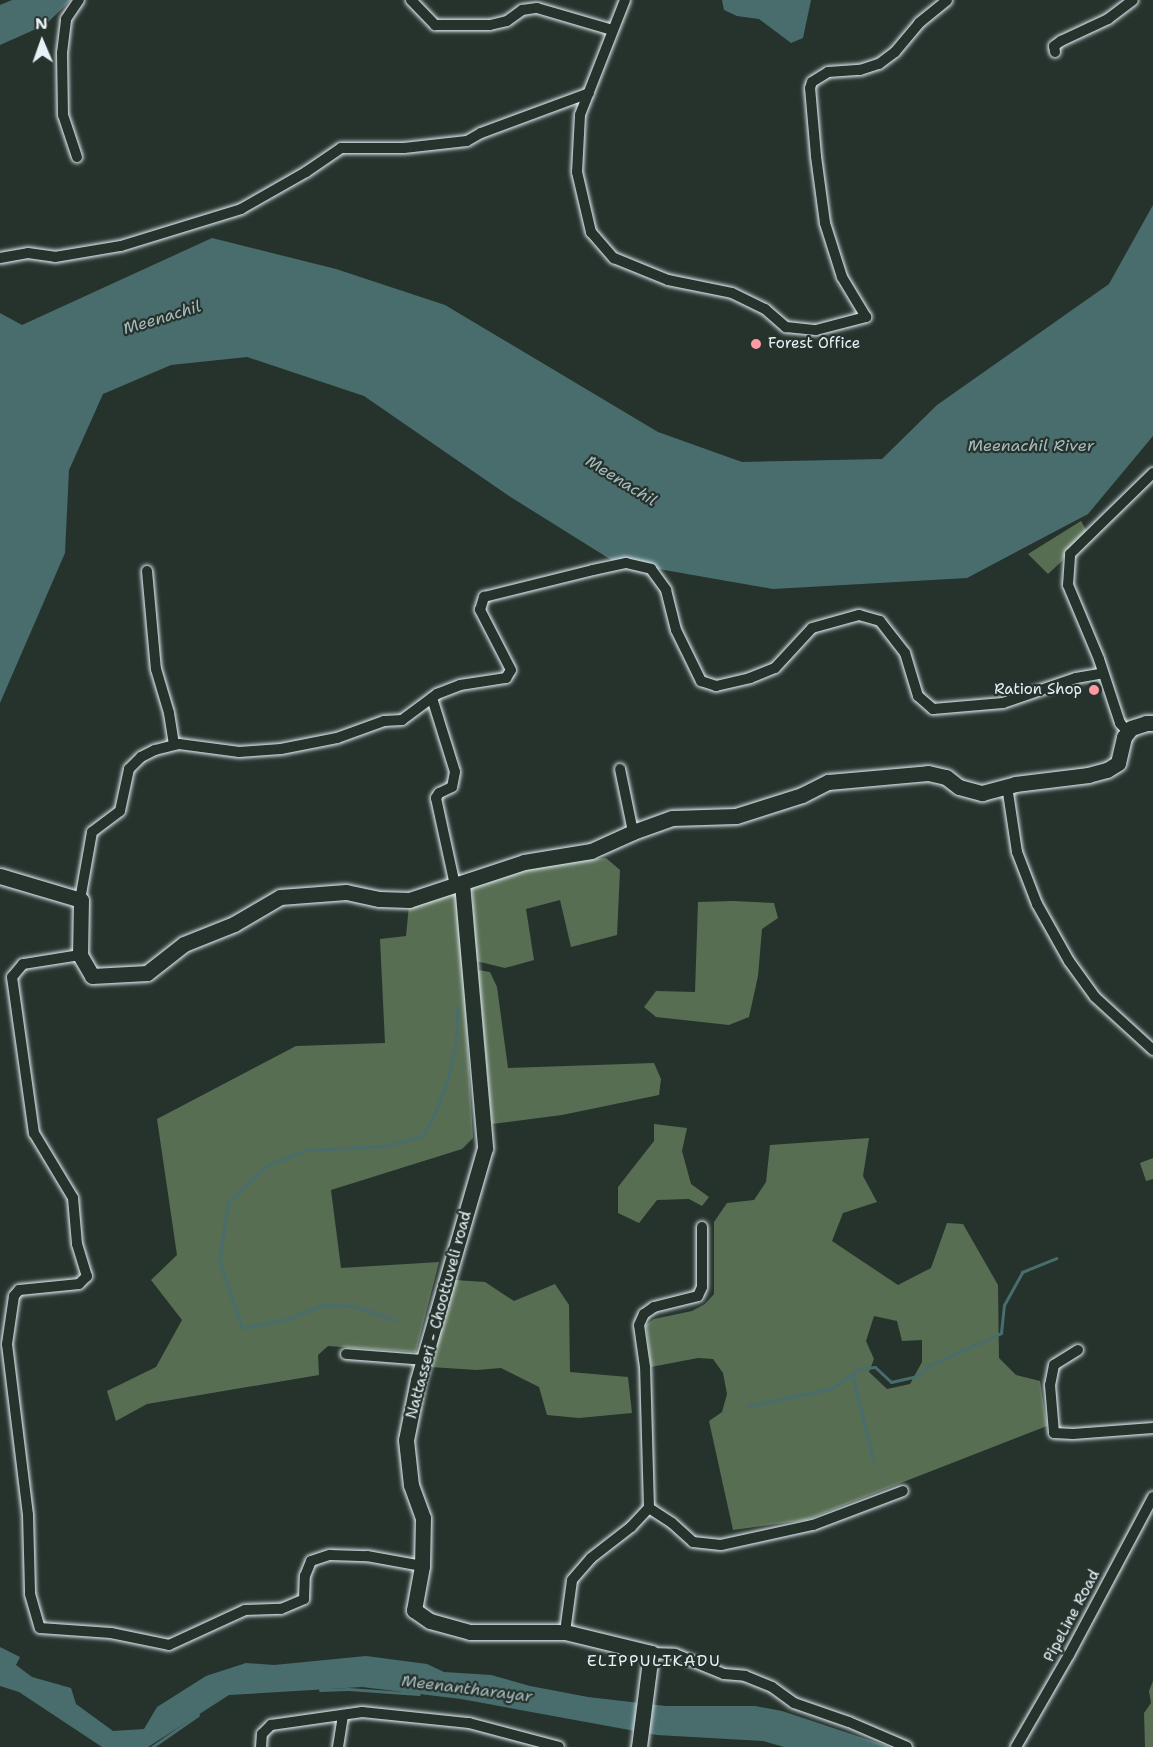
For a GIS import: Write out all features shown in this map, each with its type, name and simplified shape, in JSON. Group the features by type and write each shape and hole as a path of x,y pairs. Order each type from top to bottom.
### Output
{"main road":[{"path":"0,876 80,900 80,955 93,976 147,973 184,944 234,924 280,897 346,892 409,900 524,862 591,850 672,818 736,816 802,795 828,782 928,773 946,777 959,787 982,793 1007,786 1107,770 1118,763 1124,737 1128,732 1146,723 1153,723"},
{"name":"Nattasseri - Choottuveli road","path":"459,884 485,1148 424,1360 406,1440 411,1485 423,1518 422,1566 414,1610 424,1619 470,1632 566,1632 651,1653"},
{"path":"639,1744 651,1653"}],"street":[{"path":"77,157 63,115 62,53 66,19 79,0"},
{"path":"411,0 435,25 490,25 507,21 522,10 537,8 612,30"},
{"path":"625,0 580,115 577,172 591,232 614,258 668,280 732,293 765,309 786,327 816,330 866,317 842,277 825,223 816,156 810,88 812,82 828,72 860,70 879,64 895,52 919,23 947,0"},
{"path":"1055,52 1054,46 1061,41 1108,19 1133,0"},
{"path":"0,258 28,253 55,256 121,246 241,209 306,172 341,148 404,148 467,141 481,133 589,93"},
{"path":"1128,732 1120,723 1068,585 1070,554 1153,473"},
{"path":"80,900 92,832 120,811 129,769 141,757 174,745 203,746 239,752 281,749 337,738 384,721 402,720 432,698 460,685 506,678 511,670 480,610 484,597 626,563 651,569 666,590 676,630 701,681 716,686 750,678 775,668 812,628 859,615 880,621 905,653 918,696 933,709 1003,703 1076,678 1103,673"},
{"path":"147,572 156,669 169,713 174,745"},
{"path":"432,698 455,772 452,787 439,793 436,798 459,884"},
{"path":"620,769 633,832"},
{"path":"1007,786 1017,852 1042,914 1069,962 1095,997 1153,1050"},
{"path":"80,955 23,964 12,977 34,1133 73,1198 77,1244 87,1276 80,1284 19,1290 14,1296 8,1335 7,1344 28,1515 30,1594 40,1628 111,1633 169,1646 245,1610 281,1609 304,1599 305,1576 311,1561 320,1558 330,1555 367,1556 422,1566"},
{"path":"566,1632 572,1580 591,1558 631,1527 649,1508 645,1367 639,1324 644,1314 654,1307 698,1296 702,1287 702,1227"},
{"path":"1078,1350 1054,1365 1050,1385 1054,1433 1153,1428"},
{"path":"346,1354 424,1360"},
{"path":"649,1508 672,1523 693,1542 721,1545 813,1526 903,1491"},
{"name":"PipeLine Road","path":"1016,1747 1069,1656 1153,1497"},
{"name":"Nattasseri - Choottuveli road","path":"651,1653 675,1654 724,1674 745,1676 772,1687 794,1703 849,1722 907,1747"},
{"path":"261,1747 262,1734 271,1725 362,1712 469,1723 560,1747"},
{"path":"338,1747 343,1716"}],"green space":[{"path":"1081,521 1088,533 1068,550 1062,561 1048,574 1028,554"},
{"path":"606,858 620,870 617,935 571,947 560,900 526,909 534,960 505,968 476,961 472,886 513,871 550,863"},
{"path":"452,890 459,892 473,1138 462,1149 331,1190 341,1268 439,1262 416,1352 328,1346 318,1355 319,1375 147,1404 116,1421 107,1391 156,1367 182,1320 151,1280 177,1255 157,1119 296,1046 385,1043 380,939 406,936 409,905"},
{"path":"698,902 774,903 778,918 762,929 758,976 749,1017 729,1025 656,1017 644,1007 656,991 695,992"},
{"path":"478,970 490,972 497,987 508,1068 654,1063 661,1079 659,1095 562,1115 492,1124"},
{"path":"654,1124 687,1128 682,1151 691,1184 709,1197 702,1206 689,1199 657,1200 639,1223 618,1213 618,1187 654,1141"},
{"path":"869,1138 863,1176 877,1202 843,1213 832,1241 898,1285 931,1268 947,1223 963,1224 998,1285 999,1358 1016,1375 1040,1381 1047,1426 806,1520 733,1530 709,1421 722,1412 727,1394 723,1373 713,1359 698,1358 651,1367 646,1325 654,1319 692,1311 705,1304 714,1294 714,1222 727,1203 754,1200 766,1182 770,1145","holes":["874,1316 897,1321 902,1341 922,1340 922,1362 910,1384 887,1389 869,1372 874,1359 866,1341"]},
{"path":"1153,1158 1153,1179 1146,1181 1140,1163"},
{"path":"455,1280 485,1282 514,1301 555,1284 569,1305 570,1372 628,1377 632,1413 579,1418 547,1415 539,1387 501,1368 477,1370 430,1367"},
{"path":"1153,1681 1153,1747 1145,1747 1144,1713 1151,1703 1149,1691"}],"water":[{"path":"12,0 71,0 45,25 0,45 0,5"},
{"path":"722,0 811,0 803,38 791,43 759,19 737,16 724,10"},
{"name":"Meenachil River","path":"1153,205 1153,436 1088,514 967,578 773,589 613,561 509,496 364,396 247,357 171,365 103,394 69,470 65,553 0,703 0,313 22,325 212,238 336,269 445,305 658,432 742,462 882,459 937,405 1109,284"},
{"path":"0,1647 20,1657 16,1665 32,1677 71,1688 76,1704 113,1731 144,1729 157,1707 206,1676 246,1663 274,1665 366,1656 427,1664 444,1672 491,1675 530,1686 588,1697 666,1706 755,1706 782,1711 890,1747 784,1747 763,1741 657,1735 461,1699 362,1687 229,1695 148,1747 102,1747 19,1692 0,1686"}],"waterway":[{"path":"395,1320 355,1306 321,1305 290,1318 242,1328 219,1261 228,1202 268,1165 306,1150 384,1146 422,1136 433,1118 447,1082 456,1043 457,1007"},
{"path":"748,1406 833,1388 858,1369 875,1367 891,1382 917,1376 928,1366 1001,1333 1004,1305 1022,1272 1056,1258"},
{"path":"852,1374 873,1460"},
{"name":"Meenantharayar","path":"320,1690 348,1689 419,1694"},
{"name":"Meenantharayar","path":"152,1747 198,1715"}],"place":[{"name":"Forest Office","path":"756,344"},
{"name":"Ration Shop","path":"1094,690"}],"district":[{"name":"ELIPPULIKADU","path":"654,1661"}],"water label":[{"name":"Meenachil","path":"162,318"},
{"name":"Meenachil","path":"621,481"}]}
